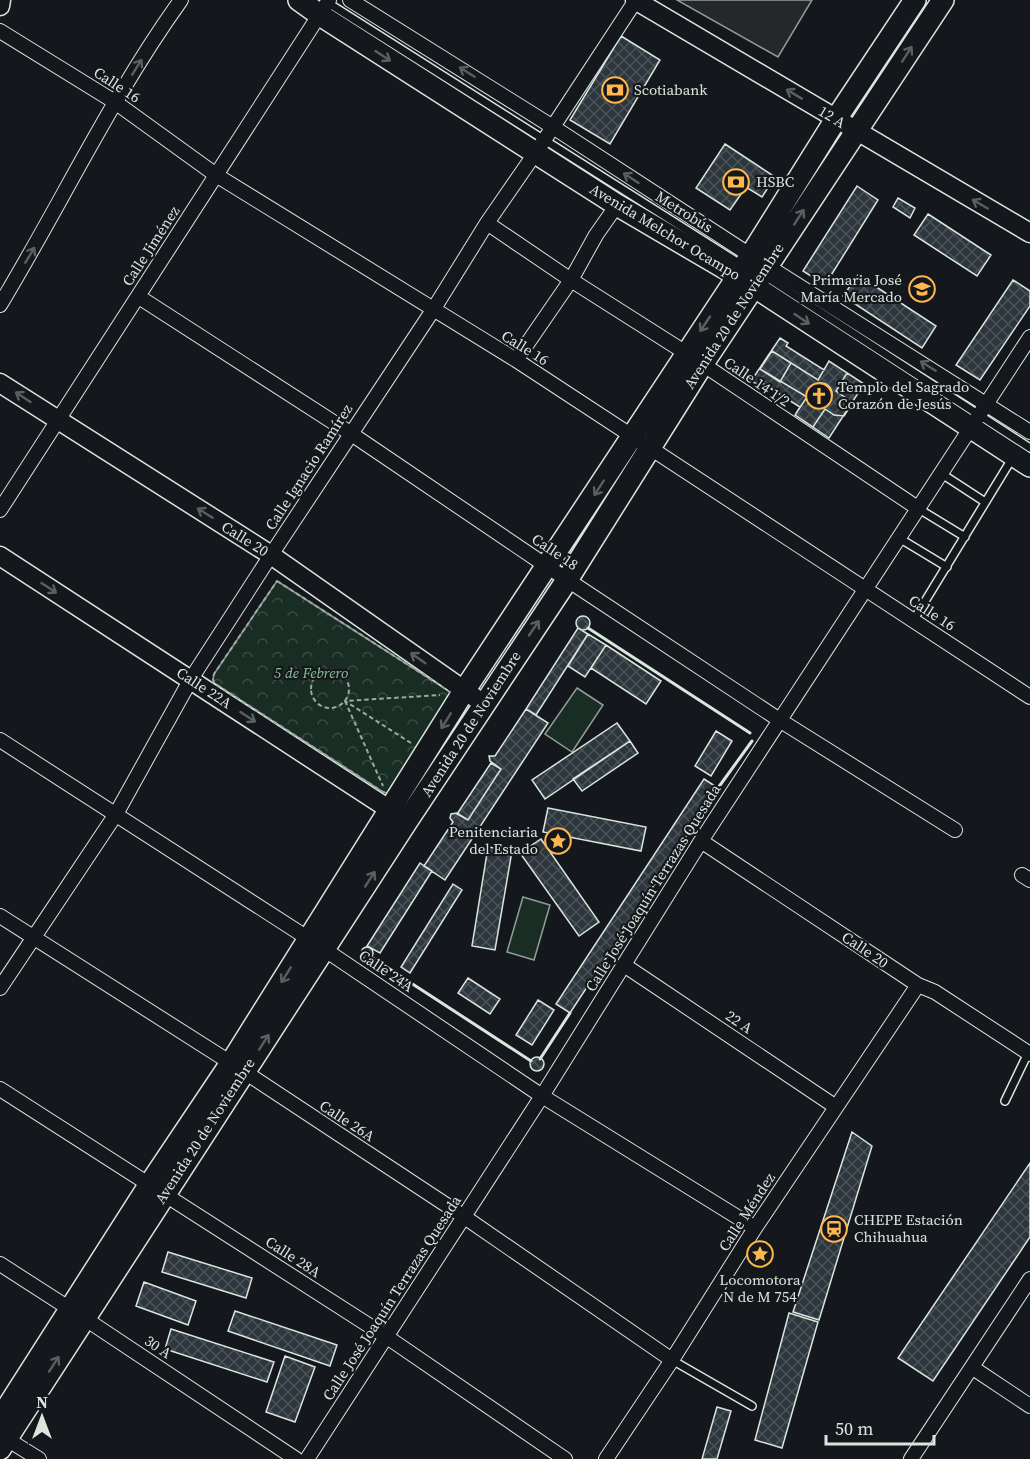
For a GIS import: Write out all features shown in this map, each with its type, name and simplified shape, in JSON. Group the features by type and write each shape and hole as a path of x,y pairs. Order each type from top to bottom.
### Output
{"main road":[{"path":"0,6 1,0"},
{"name":"Avenida Melchor Ocampo","path":"299,0 325,5 540,146 617,205 752,271 979,416 1025,456"},
{"name":"12 A","path":"636,0 1030,234"},
{"name":"Avenida 20 de Noviembre","path":"752,271 836,119 915,0"},
{"name":"Avenida 20 de Noviembre","path":"2,1435 77,1313 317,944 458,693 640,443 752,271 856,131 943,0"},
{"name":"Calle 20","path":"0,382 271,555 458,693 483,704"},
{"name":"Avenida 20 de Noviembre","path":"395,808 483,704 567,580 640,443"},
{"name":"Calle 22A","path":"0,556 395,808"}],"street":[{"path":"164,24 166,0"},
{"path":"0,305 39,241 115,102 181,0"},
{"name":"Avenida Melchor Ocampo","path":"350,0 553,126 752,271 979,416 1030,432"},
{"name":"Calle Ignacio Ramírez","path":"0,988 116,814 191,679 433,310 487,223 636,0"},
{"name":"Calle Jiménez","path":"0,510 325,5"},
{"name":"Calle 16","path":"0,31 115,102 216,175 516,360 1030,697"},
{"path":"516,360 571,280 596,235 617,205"},
{"name":"Calle 14 1/2","path":"487,223 919,509"},
{"name":"Calle 18","path":"139,297 351,433 567,580 781,721 955,831"},
{"name":"Calle José Joaquín Terrazas Quesada","path":"307,1459 542,1096 701,841 1030,337"},
{"name":"Calle 24A","path":"0,740 317,944 542,1096 755,1228"},
{"name":"Calle 20","path":"701,841 918,985 934,992 1029,1054"},
{"name":"Calle 26A","path":"0,916 463,1216 672,1360"},
{"name":"22 A","path":"624,965 837,1107"},
{"name":"Calle Méndez","path":"606,1459 672,1360 755,1228 918,985"},
{"name":"Calle 28A","path":"0,1089 387,1337 565,1459"},
{"name":"30 A","path":"0,1264 296,1459"},
{"path":"911,1459 1030,1279"},
{"path":"973,1368 1030,1406"},
{"path":"2,1435 39,1459"}],"lane":[{"name":"Metrobús","path":"540,146 752,271"},
{"path":"913,621 985,502 1025,456"},
{"path":"942,474 985,502"},
{"path":"919,509 965,537"},
{"path":"899,538 947,567"},
{"path":"1005,1101 1029,1054"},
{"path":"672,1360 752,1406"}],"path":[{"path":"395,808 214,683 214,674 277,581 449,691 458,693"},
{"path":"395,808 345,701 349,689 346,678 341,673 330,670 314,678 312,697 321,706 334,707 345,701 458,693"},
{"path":"395,808 390,792 452,698 458,693"},
{"path":"345,701 419,748"}],"green space":[{"name":"5 de Febrero","path":"277,581 452,695 390,792 383,792 214,683 214,674"},
{"path":"577,688 603,705 572,752 545,734"},
{"path":"523,897 550,905 534,960 507,952"}],"shaded area":[{"path":"677,0 812,0 778,57"}],"building":[{"name":"Scotiabank","path":"621,36 660,60 610,144 570,120"},
{"name":"HSBC","path":"725,144 775,177 762,197 746,187 730,210 696,188"},
{"path":"857,186 878,200 825,285 803,271"},
{"path":"898,198 915,208 910,218 893,207"},
{"path":"928,214 991,255 977,276 914,235"},
{"path":"858,275 936,326 922,348 843,296"},
{"path":"1013,280 1030,291 1030,306 980,380 956,365"},
{"name":"Templo del Sagrado Corazón de Jesús","path":"780,338 788,343 786,346 824,370 829,361 864,384 829,438 795,415 800,407 762,383 760,386 751,381"},
{"path":"772,351 818,380 829,361 847,373 836,391 851,405 844,416 834,415 825,409 813,427 795,415 807,397 760,369"},
{"path":"772,351 791,363 780,382 760,369"},
{"path":"821,383 831,390 832,394 825,404 821,405 811,398 810,394 817,384"},
{"path":"583,616 588,618 590,623 588,628 583,630 578,628 576,623 578,618"},
{"path":"578,628 588,634 536,715 526,709"},
{"path":"588,634 606,645 585,677 568,666"},
{"path":"606,645 661,681 646,704 591,668"},
{"path":"526,709 548,723 445,880 424,866 453,822 450,818 451,814 457,813 468,820 501,769 490,761 489,756 495,756"},
{"path":"617,723 630,741 545,799 532,780"},
{"path":"716,731 732,741 711,776 695,766"},
{"path":"630,741 638,753 582,791 573,779"},
{"path":"491,763 501,769 468,820 457,814"},
{"path":"704,779 718,788 570,1013 556,1004"},
{"path":"548,808 646,827 641,851 543,832"},
{"path":"541,839 599,922 579,936 520,853"},
{"path":"488,847 512,851 495,950 472,946"},
{"path":"420,863 432,871 380,953 367,946"},
{"path":"453,884 462,890 410,973 401,967"},
{"path":"369,947 373,953 369,959 365,959 361,951"},
{"path":"468,978 500,999 490,1014 458,993"},
{"path":"538,1000 554,1010 532,1045 516,1035"},
{"path":"537,1057 542,1059 544,1064 542,1069 537,1071 532,1069 530,1064 532,1059"},
{"name":"CHEPE Estación Chihuahua","path":"852,1132 872,1146 819,1320 793,1312"},
{"path":"1030,1163 1030,1237 933,1381 898,1358"},
{"path":"168,1252 252,1278 246,1298 162,1272"},
{"path":"144,1282 196,1301 188,1325 136,1306"},
{"path":"235,1311 337,1345 330,1366 228,1331"},
{"path":"789,1313 818,1322 782,1448 755,1440"},
{"path":"171,1329 274,1362 267,1382 165,1349"},
{"path":"285,1356 315,1367 295,1422 266,1412"},
{"path":"717,1407 731,1411 717,1459 702,1459"}],"wall":[{"path":"588,628 750,733"},
{"path":"718,788 752,741"},
{"path":"371,957 531,1061"},
{"path":"540,1059 570,1013"}],"place":[{"name":"Scotiabank","path":"615,90"},
{"name":"HSBC","path":"736,182"},
{"name":"Primaria José María Mercado","path":"922,289"},
{"name":"Templo del Sagrado Corazón de Jesús","path":"819,396"},
{"name":"Penitenciaria del Estado","path":"558,841"},
{"name":"CHEPE Estación Chihuahua","path":"834,1229"},
{"name":"Locomotora N de M 754","path":"760,1254"}]}
